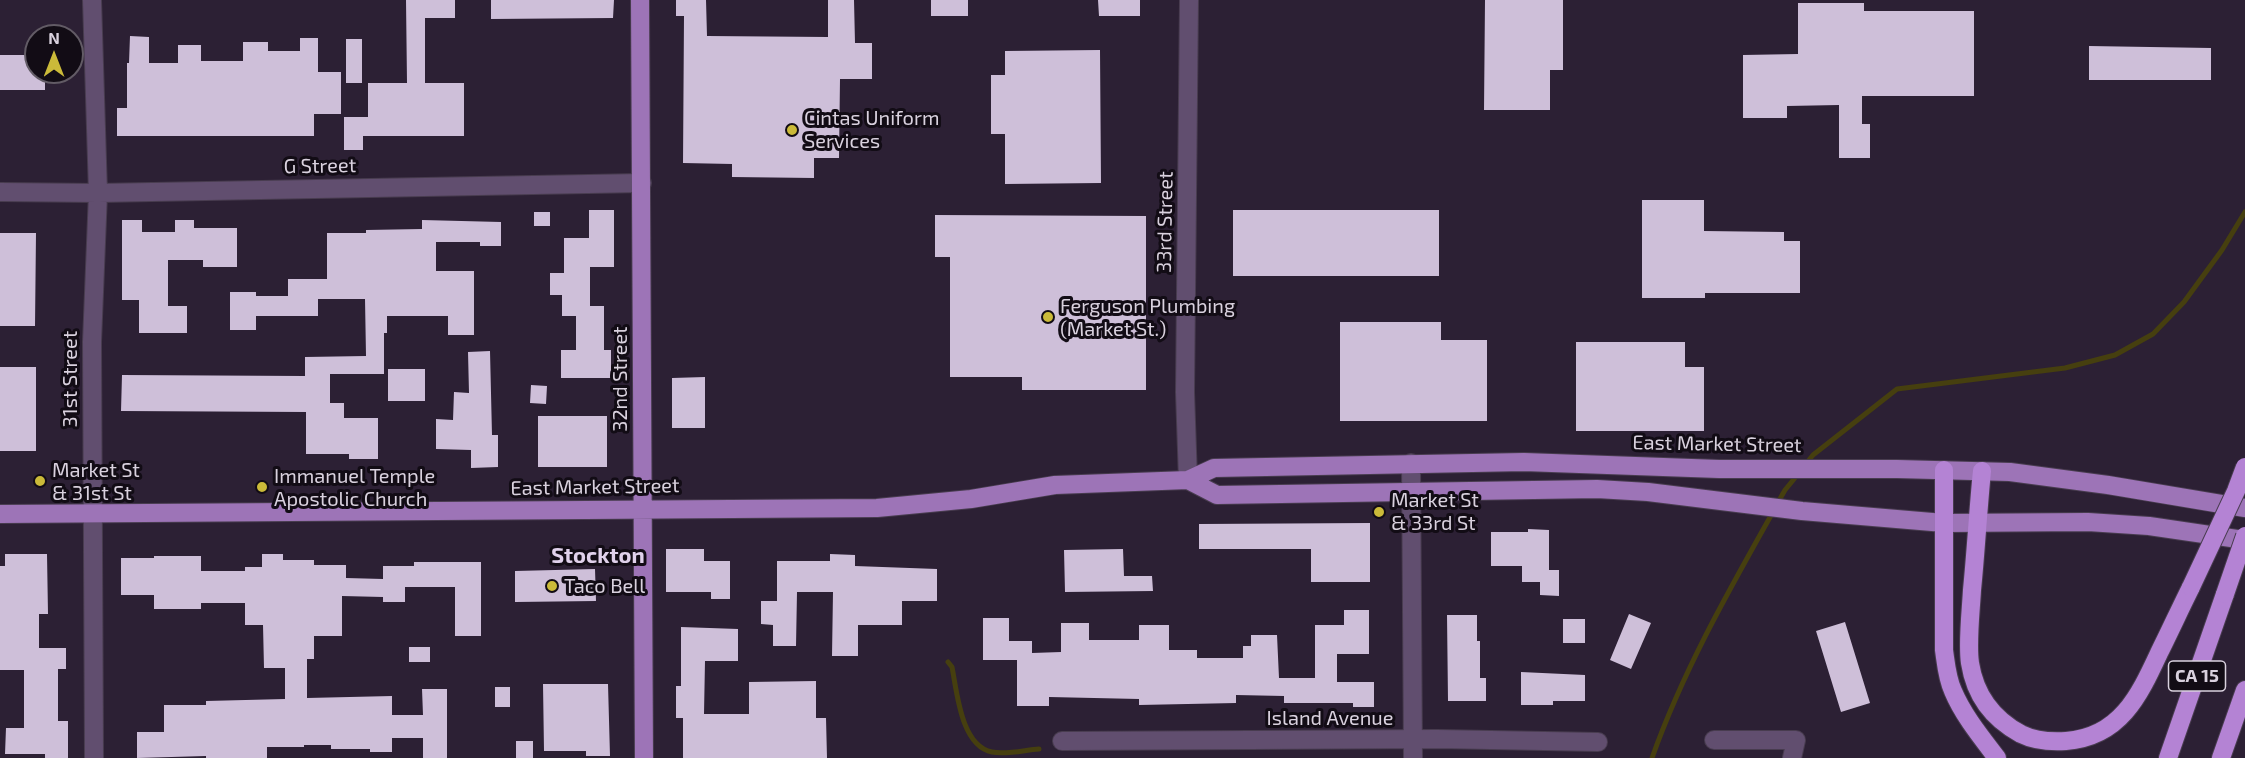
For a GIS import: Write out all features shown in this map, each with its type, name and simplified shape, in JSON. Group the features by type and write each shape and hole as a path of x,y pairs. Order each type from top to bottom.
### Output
{"highway":[{"path":"1982,471 1971,610 1970,662 1979,693 1995,716 2011,728 2031,738 2053,742 2093,736 2109,727 2127,711 2142,689 2236,491 2245,467"},
{"path":"1944,470 1944,650 1947,671 1952,690 1962,710 1997,758"},
{"name":"CA 15","path":"2168,758 2245,538"},
{"name":"CA 15","path":"2221,758 2245,690"}],"main road":[{"name":"32nd Street","path":"640,0 644,758"},
{"name":"East Market Street","path":"0,514 878,508 971,499 1055,484 1188,480 1214,468 1524,462 1719,469 1982,471 2043,476 2245,508"},
{"name":"East Market Street","path":"1188,480 1217,495 1597,489 1648,492 1802,511 1944,523"},
{"path":"1944,523 2088,522 2149,526 2245,538"}],"street":[{"name":"31st Street","path":"92,0 98,192 92,342 94,758"},
{"name":"33rd Street","path":"1188,480 1185,392 1189,0"},
{"name":"G Street","path":"0,192 642,183"},
{"path":"1411,463 1413,749"},
{"path":"1714,740 1796,740 1792,758"},
{"name":"Island Avenue","path":"1062,741 1413,749 1598,742"}],"building":[{"path":"406,0 455,0 455,18 425,18 425,83 464,83 464,136 363,136 363,150 344,150 344,117 368,117 368,83 407,83"},
{"path":"491,0 614,0 613,18 491,19"},
{"path":"676,0 706,0 707,36 828,37 828,0 854,0 855,43 872,43 872,79 840,79 839,158 814,158 814,178 732,177 732,164 683,163 684,16 676,16"},
{"path":"931,0 968,0 968,16 931,16"},
{"path":"1098,0 1140,0 1140,16 1099,16"},
{"path":"1485,0 1563,0 1563,70 1550,70 1550,110 1484,110"},
{"path":"1798,3 1864,3 1864,11 1974,11 1974,96 1862,96 1862,124 1870,124 1870,158 1839,158 1839,105 1787,106 1787,118 1743,118 1743,55 1798,54"},
{"path":"130,36 149,37 149,63 178,63 178,45 201,45 201,61 243,61 243,42 268,42 268,51 300,51 300,38 318,38 318,72 341,72 341,114 314,114 314,136 117,136 117,108 127,108 127,63 129,63"},
{"path":"346,39 362,39 362,83 346,83"},
{"path":"2089,46 2211,48 2211,80 2089,80"},
{"path":"1100,50 1101,183 1005,184 1005,134 991,134 991,75 1005,75 1005,51"},
{"path":"0,55 24,55 24,84 45,84 45,90 0,90"},
{"path":"1642,200 1704,200 1704,231 1784,232 1784,241 1800,241 1800,293 1705,293 1705,298 1642,298"},
{"path":"589,210 614,210 614,267 590,267 590,306 604,306 604,350 611,350 611,378 561,378 561,350 576,350 576,316 562,316 562,295 550,295 550,273 564,273 564,238 589,238"},
{"path":"1233,210 1439,210 1439,276 1233,276"},
{"path":"534,212 550,212 550,226 534,226"},
{"name":"Ferguson Plumbing (Market St.)","path":"935,215 1146,216 1146,390 1022,390 1022,377 950,377 950,257 935,257"},
{"path":"122,220 142,220 142,232 175,232 175,220 194,220 194,228 237,228 237,267 203,267 203,260 168,260 168,306 187,306 187,333 139,333 139,300 122,300"},
{"path":"422,220 501,222 501,246 480,246 480,242 436,242 436,271 474,271 474,335 448,335 448,316 387,316 387,333 384,333 384,374 330,374 330,403 344,403 344,418 378,418 378,459 349,459 349,454 306,454 306,412 121,411 122,375 305,376 305,357 366,356 365,299 318,299 318,316 256,316 256,330 230,330 230,292 256,292 256,296 288,296 288,279 327,279 327,233 422,229"},
{"path":"0,233 36,233 35,326 0,326"},
{"path":"1340,322 1441,322 1441,340 1487,340 1487,421 1340,421"},
{"path":"1576,342 1685,342 1685,367 1704,367 1704,431 1576,431"},
{"path":"490,351 492,435 498,435 498,467 471,468 471,450 436,449 436,419 453,420 454,392 469,393 468,352"},
{"path":"0,367 36,367 36,451 0,451"},
{"path":"388,369 425,369 425,401 388,401"},
{"path":"705,377 705,428 672,428 672,378"},
{"path":"531,385 547,386 546,404 530,403"},
{"path":"538,416 607,416 607,467 538,467"},
{"path":"1370,523 1370,582 1311,582 1311,549 1199,549 1199,524"},
{"path":"1528,529 1549,530 1549,570 1559,570 1559,596 1540,595 1540,582 1522,582 1522,566 1491,566 1491,532 1528,532"},
{"path":"666,549 704,549 704,561 730,561 730,599 711,599 711,592 666,592"},
{"path":"1123,549 1124,576 1152,576 1153,591 1065,592 1064,550"},
{"path":"5,554 47,554 48,614 39,614 39,648 66,648 66,669 58,669 58,721 68,721 68,758 45,758 45,754 5,754 6,728 24,728 24,670 0,670 0,566 5,566"},
{"path":"262,554 283,554 283,560 314,560 314,565 346,565 346,578 383,579 383,566 414,566 414,562 481,562 481,636 455,636 455,587 405,587 405,602 383,602 383,597 342,596 342,636 314,636 314,659 307,659 307,698 392,696 392,715 423,715 422,689 447,689 447,758 423,758 423,738 392,738 392,752 370,752 370,749 331,749 331,745 304,745 304,747 267,747 267,758 206,758 206,756 137,758 137,732 164,732 164,705 206,705 206,701 285,699 285,668 264,668 263,625 245,625 245,603 201,603 201,609 154,609 154,595 121,595 121,558 201,556 201,571 245,571 245,567 262,567"},
{"path":"830,554 855,555 855,566 937,569 937,601 902,601 902,625 858,625 858,656 832,656 833,592 797,592 796,646 773,646 773,625 761,624 761,601 777,601 777,561 830,561"},
{"path":"595,569 596,601 515,602 515,571"},
{"path":"1344,610 1369,610 1369,654 1337,654 1337,682 1374,682 1374,707 1353,707 1353,703 1284,703 1284,696 1236,695 1236,703 1139,705 1139,699 1049,697 1049,706 1017,706 1017,660 983,660 983,618 1009,618 1009,641 1032,641 1032,653 1061,652 1061,623 1089,623 1089,640 1139,640 1139,625 1169,625 1169,650 1197,650 1197,658 1243,658 1243,646 1251,646 1251,635 1277,635 1279,678 1315,678 1315,625 1344,625"},
{"path":"1629,614 1651,623 1631,669 1610,660"},
{"path":"1447,615 1477,615 1480,678 1486,678 1486,701 1448,701"},
{"path":"1563,619 1585,619 1585,643 1563,643"},
{"path":"1845,622 1870,703 1841,712 1816,631"},
{"path":"681,627 738,629 738,661 705,661 704,714 749,714 749,682 816,681 816,718 826,718 827,758 683,758 683,718 676,718 676,686 681,686"},
{"path":"409,647 430,647 430,662 409,662"},
{"path":"1521,672 1585,675 1585,701 1553,701 1553,705 1521,705"},
{"path":"543,684 608,684 610,756 586,756 586,751 544,751"},
{"path":"495,687 510,687 510,707 495,707"},
{"path":"516,741 533,741 533,758 516,758"}],"waterway":[{"path":"1805,465 1813,455 1897,389 2065,368 2115,355 2153,334 2184,302 2222,250 2245,212"},
{"path":"1777,504 1799,473"},
{"path":"1652,758 1692,663 1773,512"},
{"path":"948,662 952,667 962,717 973,740 982,748 992,752 1039,749"}],"place":[{"name":"Cintas Uniform Services","path":"792,130"},
{"name":"Ferguson Plumbing (Market St.)","path":"1048,317"},
{"name":"Market St & 31st St","path":"40,481"},
{"name":"Immanuel Temple Apostolic Church","path":"262,487"},
{"name":"Market St & 33rd St","path":"1379,512"},
{"name":"Taco Bell","path":"552,586"}],"district":[{"name":"Stockton","path":"598,556"}]}
